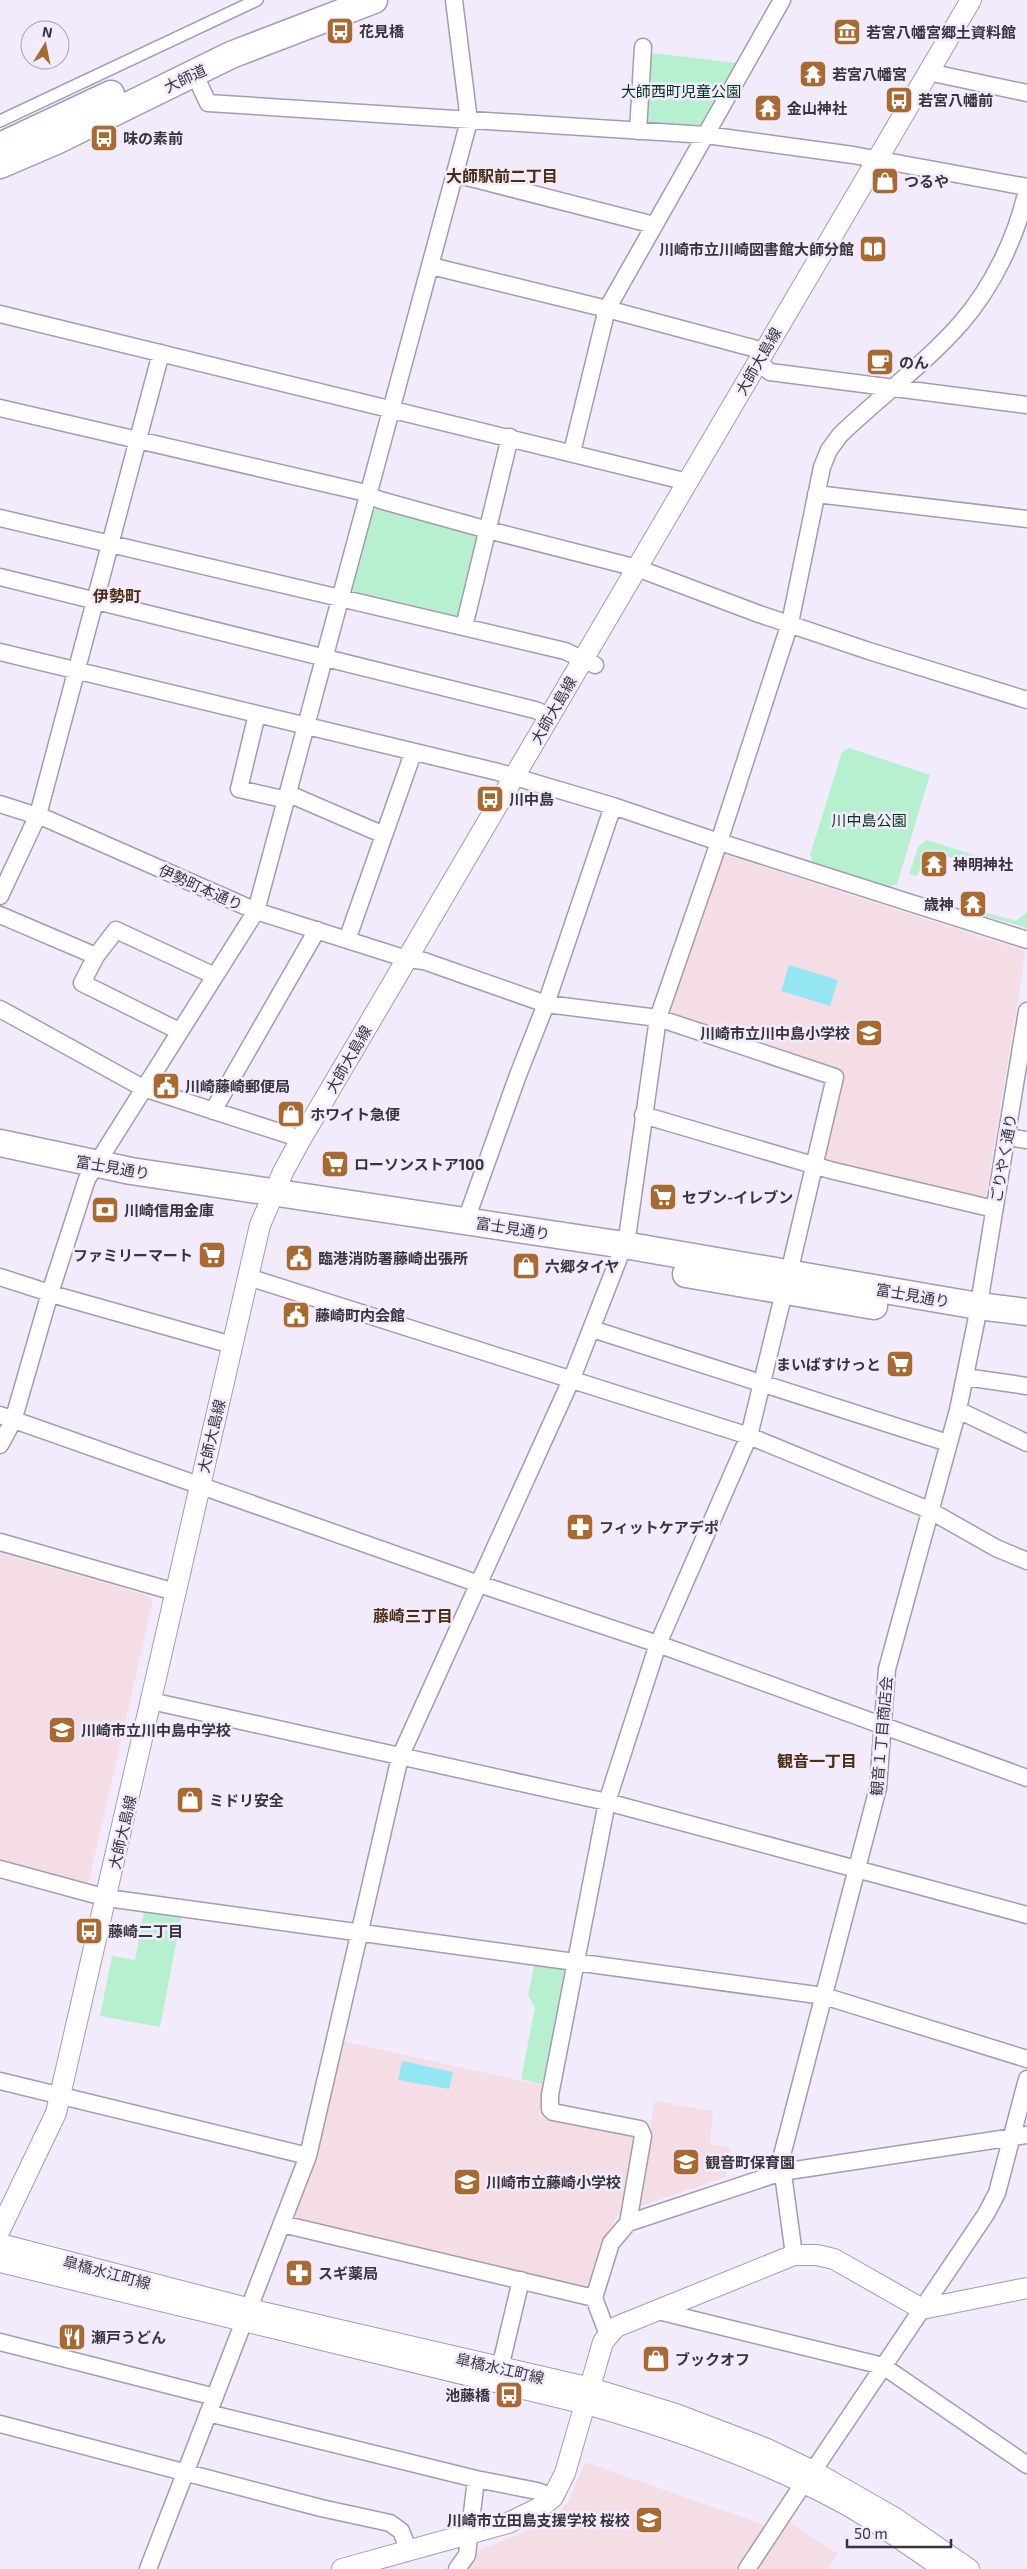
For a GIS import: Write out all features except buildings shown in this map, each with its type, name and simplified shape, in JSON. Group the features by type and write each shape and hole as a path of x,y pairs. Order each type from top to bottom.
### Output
{"highway":[{"name":"大師道","path":"0,146 209,50 332,0"},
{"name":"大師道","path":"0,165 56,141 231,55 374,0"},
{"name":"富士見通り","path":"0,1143 91,1172"},
{"name":"富士見通り","path":"0,1161 91,1172 270,1200 466,1220 621,1254"},
{"name":"富士見通り","path":"270,1200 296,1213 621,1254 977,1314 1027,1329"},
{"name":"富士見通り","path":"977,1314 1027,1312"}],"street":[{"path":"0,121 257,0"},
{"path":"0,1446 7,1418 91,1172 256,911 469,121 454,0"},
{"path":"572,452 607,309 782,0"},
{"name":"大師大島線","path":"0,2230 56,2113 152,1701 199,1485 260,1225 270,1200 301,1139 407,960 520,779 550,716 582,659 876,160 932,73 971,0"},
{"path":"638,131 642,47"},
{"path":"148,2569 308,2156 400,1757 572,1378 621,1254 628,1231 658,1018 719,842 790,623 816,494 828,450 840,435 960,323 999,266 1012,237 1027,189 876,160 706,135 208,103 194,73"},
{"path":"932,73 1027,93"},
{"path":"455,174 654,225"},
{"path":"431,266 607,309 761,357 770,372 1027,405"},
{"path":"0,314 572,452 688,482"},
{"path":"0,896 38,815 161,353"},
{"path":"0,408 369,496 488,530 637,568 759,614 869,651 1027,700"},
{"path":"464,627 510,437"},
{"path":"816,494 1027,518"},
{"path":"0,518 464,627 582,659"},
{"path":"0,577 326,657 535,710 550,716"},
{"path":"0,652 520,779 613,806 719,842 1027,940"},
{"path":"257,714 239,789 288,797 384,835"},
{"path":"347,940 413,752"},
{"name":"伊勢町本通り","path":"0,804 38,815 256,911 407,960 424,961 546,1004 658,1018 835,1077 815,1166"},
{"path":"466,1220 546,1004 613,806"},
{"path":"0,915 96,956"},
{"path":"179,1031 82,983 96,956 116,930 215,976"},
{"path":"213,1111 318,930"},
{"path":"0,1009 143,1088 301,1139"},
{"name":"ごりやく通り","path":"977,1314 1007,1137 1022,1075 1027,1010"},
{"path":"644,1115 815,1166 994,1209"},
{"path":"1007,1137 1027,1140"},
{"path":"628,2223 643,2136 640,2129 559,2115 550,2109 550,2095 607,1802 658,1644 749,1436 815,1166"},
{"path":"0,1277 232,1345"},
{"path":"248,1277 572,1378 749,1436 929,1510 996,1548 1027,1561"},
{"name":"観音１丁目商店会","path":"794,2255 781,2159 858,1871 878,1788 887,1669 929,1510 958,1410 977,1314"},
{"path":"592,1329 948,1443"},
{"path":"965,1377 1027,1386"},
{"path":"958,1410 1027,1444"},
{"path":"7,1418 479,1584 658,1644 1027,1778"},
{"path":"0,1542 175,1592"},
{"path":"152,1701 607,1802 1027,1915"},
{"path":"0,1869 107,1898 824,1996 1027,2059"},
{"path":"747,2569 997,2193 1019,2136 1027,2079"},
{"path":"0,2081 308,2156"},
{"path":"608,2335 594,2298 610,2243 628,2223 782,2172 1019,2136"},
{"path":"282,2224 594,2298"},
{"name":"皐橋水江町線","path":"0,2244 246,2316 500,2368 589,2396 808,2478 896,2518 969,2569"},
{"path":"342,2569 522,2517 541,2507 553,2497 565,2473 589,2396 603,2342 616,2327 794,2255 817,2255 834,2259 922,2308 1027,2288"},
{"name":"皐橋水江町線","path":"0,2262 246,2316 589,2396"},
{"path":"500,2368 521,2280"},
{"path":"658,2311 883,2366 1027,2465"},
{"path":"0,2342 215,2397"},
{"path":"208,2413 476,2479 536,2491 553,2497"},
{"path":"0,2424 321,2508 390,2523 401,2531 409,2551"},
{"name":"皐橋水江町線","path":"808,2478 944,2569"},
{"path":"457,2569 467,2555 476,2479"}],"shaded area":[{"name":"川崎市立川中島小学校","path":"726,855 1022,950 1025,955 986,1194 982,1197 828,1163 822,1157 842,1074 670,1013 667,1009 720,860"},
{"name":"川崎市立川中島中学校","path":"0,1553 149,1596 153,1600 89,1881 86,1882 0,1859"},
{"name":"川崎市立藤崎小学校","path":"342,2041 545,2086 539,2116 637,2135 625,2211 617,2215 588,2284 578,2289 297,2218 294,2212"},
{"name":"観音町保育園","path":"655,2101 713,2111 710,2144 731,2148 726,2177 638,2207 637,2203"},
{"name":"川崎市立田島支援学校 桜校","path":"585,2462 767,2526 738,2569 466,2569 479,2550 515,2536 557,2515 569,2501"},
{"path":"787,2520 838,2554 828,2569 755,2569"}],"green space":[{"name":"大師西町児童公園","path":"652,53 737,63 701,128 648,123 644,119 648,55"},
{"path":"379,507 478,533 481,538 461,617 456,619 355,595 352,589 373,511"},
{"name":"川中島公園","path":"849,748 930,775 897,884 890,887 813,862 810,855 842,752"},
{"path":"927,840 986,859 983,869 933,851 926,855 917,876 909,874 919,845"},
{"path":"966,907 1016,921 1027,912 1027,928 965,910"},
{"path":"144,1911 181,1918 160,2027 100,2016 112,1956 135,1960"},
{"path":"535,1962 563,1967 566,1971 545,2085 521,2079 535,2008 528,1995"}],"water":[{"path":"789,965 838,980 830,1006 781,991"},
{"path":"402,2061 453,2072 449,2089 398,2080"}],"place":[{"name":"花見橋","path":"340,31"},
{"name":"若宮八幡宮郷土資料館","path":"847,32"},
{"name":"若宮八幡宮","path":"813,74"},
{"name":"若宮八幡前","path":"899,100"},
{"name":"金山神社","path":"768,108"},
{"name":"味の素前","path":"104,138"},
{"name":"つるや","path":"885,181"},
{"name":"川崎市立川崎図書館大師分館","path":"873,249"},
{"name":"のん","path":"880,362"},
{"name":"川中島","path":"490,799"},
{"name":"神明神社","path":"934,864"},
{"name":"歳神","path":"973,904"},
{"name":"川崎市立川中島小学校","path":"869,1033"},
{"name":"川崎藤崎郵便局","path":"166,1086"},
{"name":"ホワイト急便","path":"291,1114"},
{"name":"ローソンストア100","path":"335,1164"},
{"name":"セブン-イレブン","path":"663,1197"},
{"name":"川崎信用金庫","path":"105,1210"},
{"name":"ファミリーマート","path":"212,1255"},
{"name":"臨港消防署藤崎出張所","path":"299,1258"},
{"name":"六郷タイヤ","path":"526,1266"},
{"name":"藤崎町内会館","path":"296,1315"},
{"name":"まいばすけっと","path":"900,1364"},
{"name":"フィットケアデポ","path":"580,1527"},
{"name":"川崎市立川中島中学校","path":"62,1730"},
{"name":"ミドリ安全","path":"190,1800"},
{"name":"藤崎二丁目","path":"89,1931"},
{"name":"観音町保育園","path":"686,2162"},
{"name":"川崎市立藤崎小学校","path":"467,2182"},
{"name":"スギ薬局","path":"299,2273"},
{"name":"瀬戸うどん","path":"72,2337"},
{"name":"ブックオフ","path":"656,2359"},
{"name":"池藤橋","path":"509,2395"},
{"name":"川崎市立田島支援学校 桜校","path":"649,2520"}],"district":[{"name":"大師駅前二丁目","path":"502,175"},
{"name":"伊勢町","path":"117,595"},
{"name":"藤崎三丁目","path":"413,1615"},
{"name":"観音一丁目","path":"817,1760"}]}
